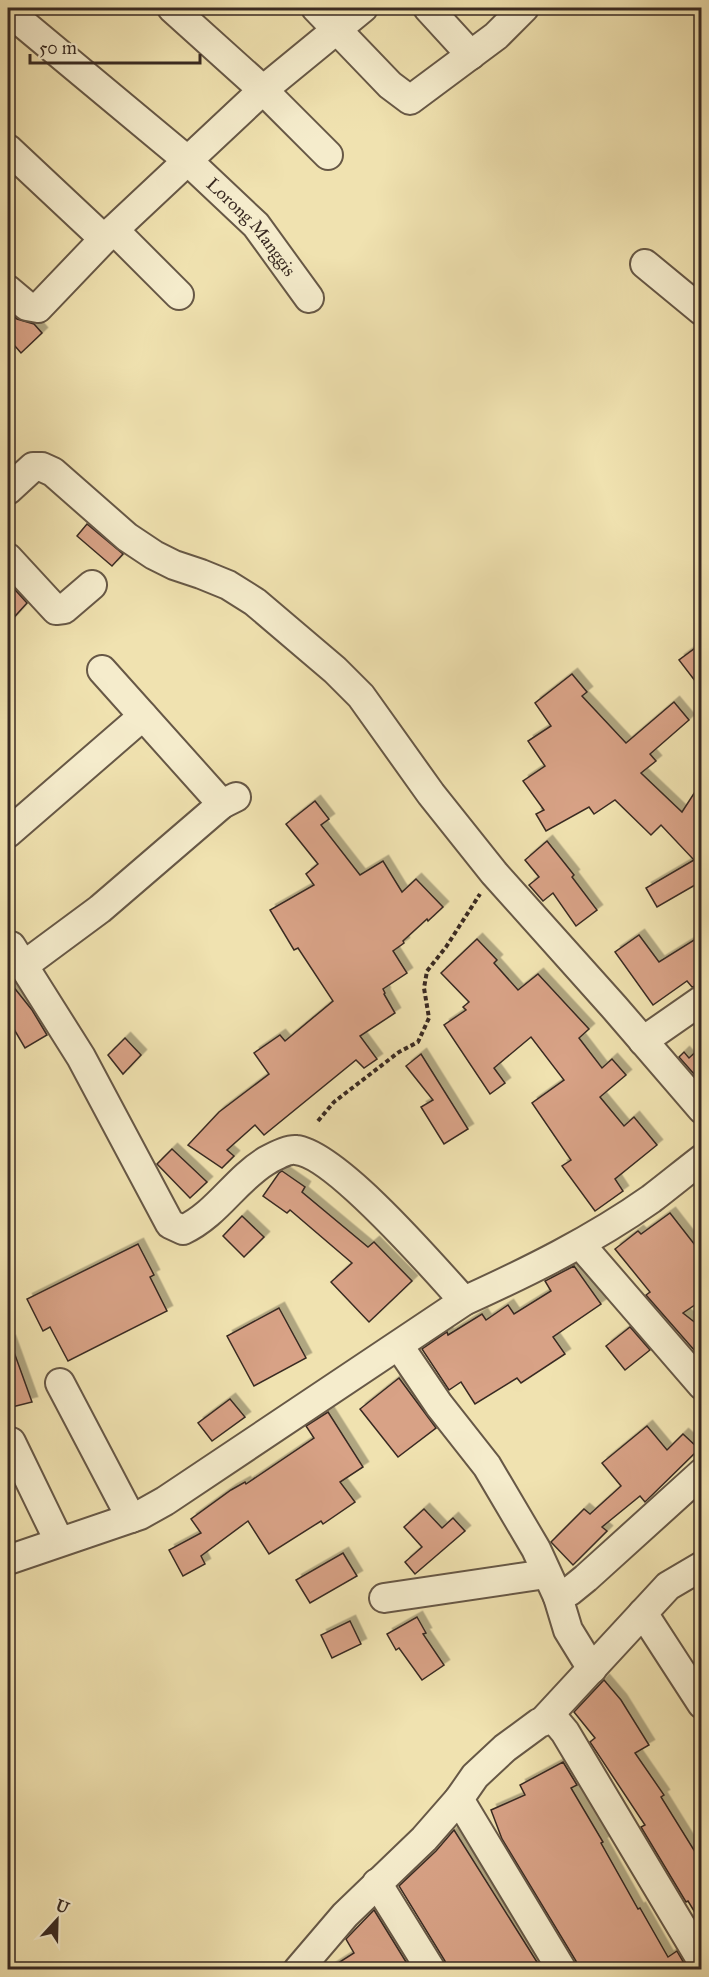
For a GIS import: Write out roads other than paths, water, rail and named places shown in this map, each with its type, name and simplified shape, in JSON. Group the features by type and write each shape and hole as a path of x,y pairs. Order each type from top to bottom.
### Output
{"street":[{"path":"172,8 263,90 328,155"},
{"path":"316,8 390,85 410,100 496,36 524,8"},
{"path":"8,290 27,306 38,308 109,234 187,160 263,90 363,8"},
{"path":"428,8 471,55"},
{"name":"Lorong Manggis","path":"8,11 187,160 256,225 309,298"},
{"path":"8,148 179,296"},
{"path":"645,264 702,310"},
{"path":"8,490 33,467 42,467 54,472 128,537 154,555 228,585 255,602 335,670 361,696 430,794 494,873 702,1109"},
{"path":"8,558 57,610 64,609 92,585"},
{"path":"102,670 143,716 229,801 100,909 12,950 81,1057 170,1224 183,1230 196,1224 267,1160 293,1149 307,1152 378,1209 464,1301"},
{"path":"8,833 143,716"},
{"path":"643,1041 702,1000"},
{"path":"8,1560 140,1515 165,1501 464,1301 515,1278 580,1244 651,1199 702,1159"},
{"path":"580,1244 702,1385"},
{"path":"399,1346 439,1405 487,1466 536,1549 568,1630 592,1669"},
{"path":"60,1383 131,1518"},
{"path":"11,1442 59,1541"},
{"path":"384,1598 552,1586 570,1591 702,1473"},
{"path":"298,1970 377,1883 424,1839 475,1776 505,1748 545,1719 668,1586 702,1566"},
{"path":"643,1613 702,1704"},
{"path":"545,1719 555,1720 566,1732 702,1961"},
{"path":"459,1798 562,1970"},
{"path":"377,1883 431,1970"}]}
